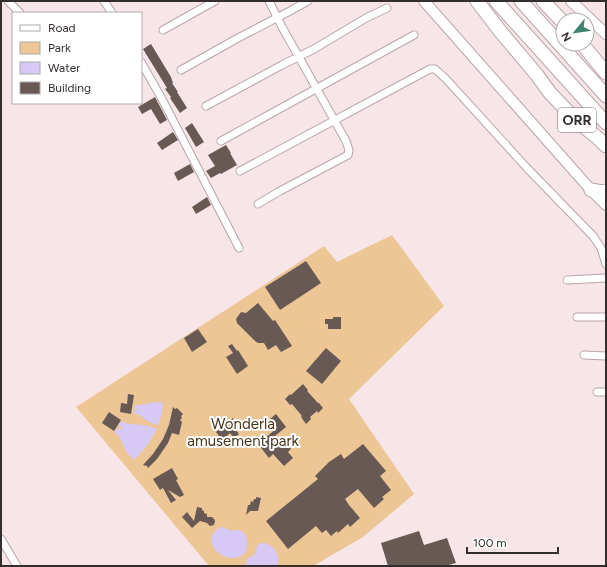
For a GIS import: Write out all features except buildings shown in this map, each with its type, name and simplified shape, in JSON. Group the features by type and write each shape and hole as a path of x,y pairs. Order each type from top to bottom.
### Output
{"highway":[{"name":"ORR","path":"477,1 550,93 576,120 600,139 606,146"},
{"name":"ORR","path":"496,1 606,123"},
{"name":"ORR","path":"521,1 606,96"},
{"path":"543,1 555,14"},
{"path":"589,52 606,73"},
{"path":"591,190 602,192 606,191"}],"main road":[{"path":"424,1 591,190 606,205"},
{"path":"571,1 606,34"}],"street":[{"path":"8,1 19,12"},
{"path":"104,1 111,12"},
{"path":"163,30 214,1"},
{"path":"258,204 348,155 349,150 268,1"},
{"path":"181,70 308,1"},
{"path":"206,106 314,49 366,18 387,8"},
{"path":"221,141 317,90 414,35"},
{"path":"142,64 162,99 239,248"},
{"path":"240,171 430,69 435,69 446,79 527,168 593,236 601,248 606,264"},
{"path":"567,280 606,278"},
{"path":"577,317 606,317"},
{"path":"584,355 606,356"},
{"path":"597,392 606,392"},
{"path":"1,539 17,566"}],"green space":[{"name":"Wonderla amusement park","path":"392,235 444,306 349,399 414,494 363,537 313,566 209,566 76,407 324,246 337,262"}],"water":[{"path":"156,402 163,403 162,413 158,425 151,423 133,413 134,410 137,410 134,409 135,405"},
{"path":"122,421 128,424 145,425 157,429 147,445 134,460 126,451 119,436 114,432 119,427 121,429 123,428 119,425"},
{"path":"221,527 230,531 242,531 247,541 247,548 243,555 235,558 228,557 221,555 216,550 212,544 212,538 214,532"},
{"path":"260,543 269,544 275,550 278,557 277,566 245,566 247,559 254,555 257,546"}]}
